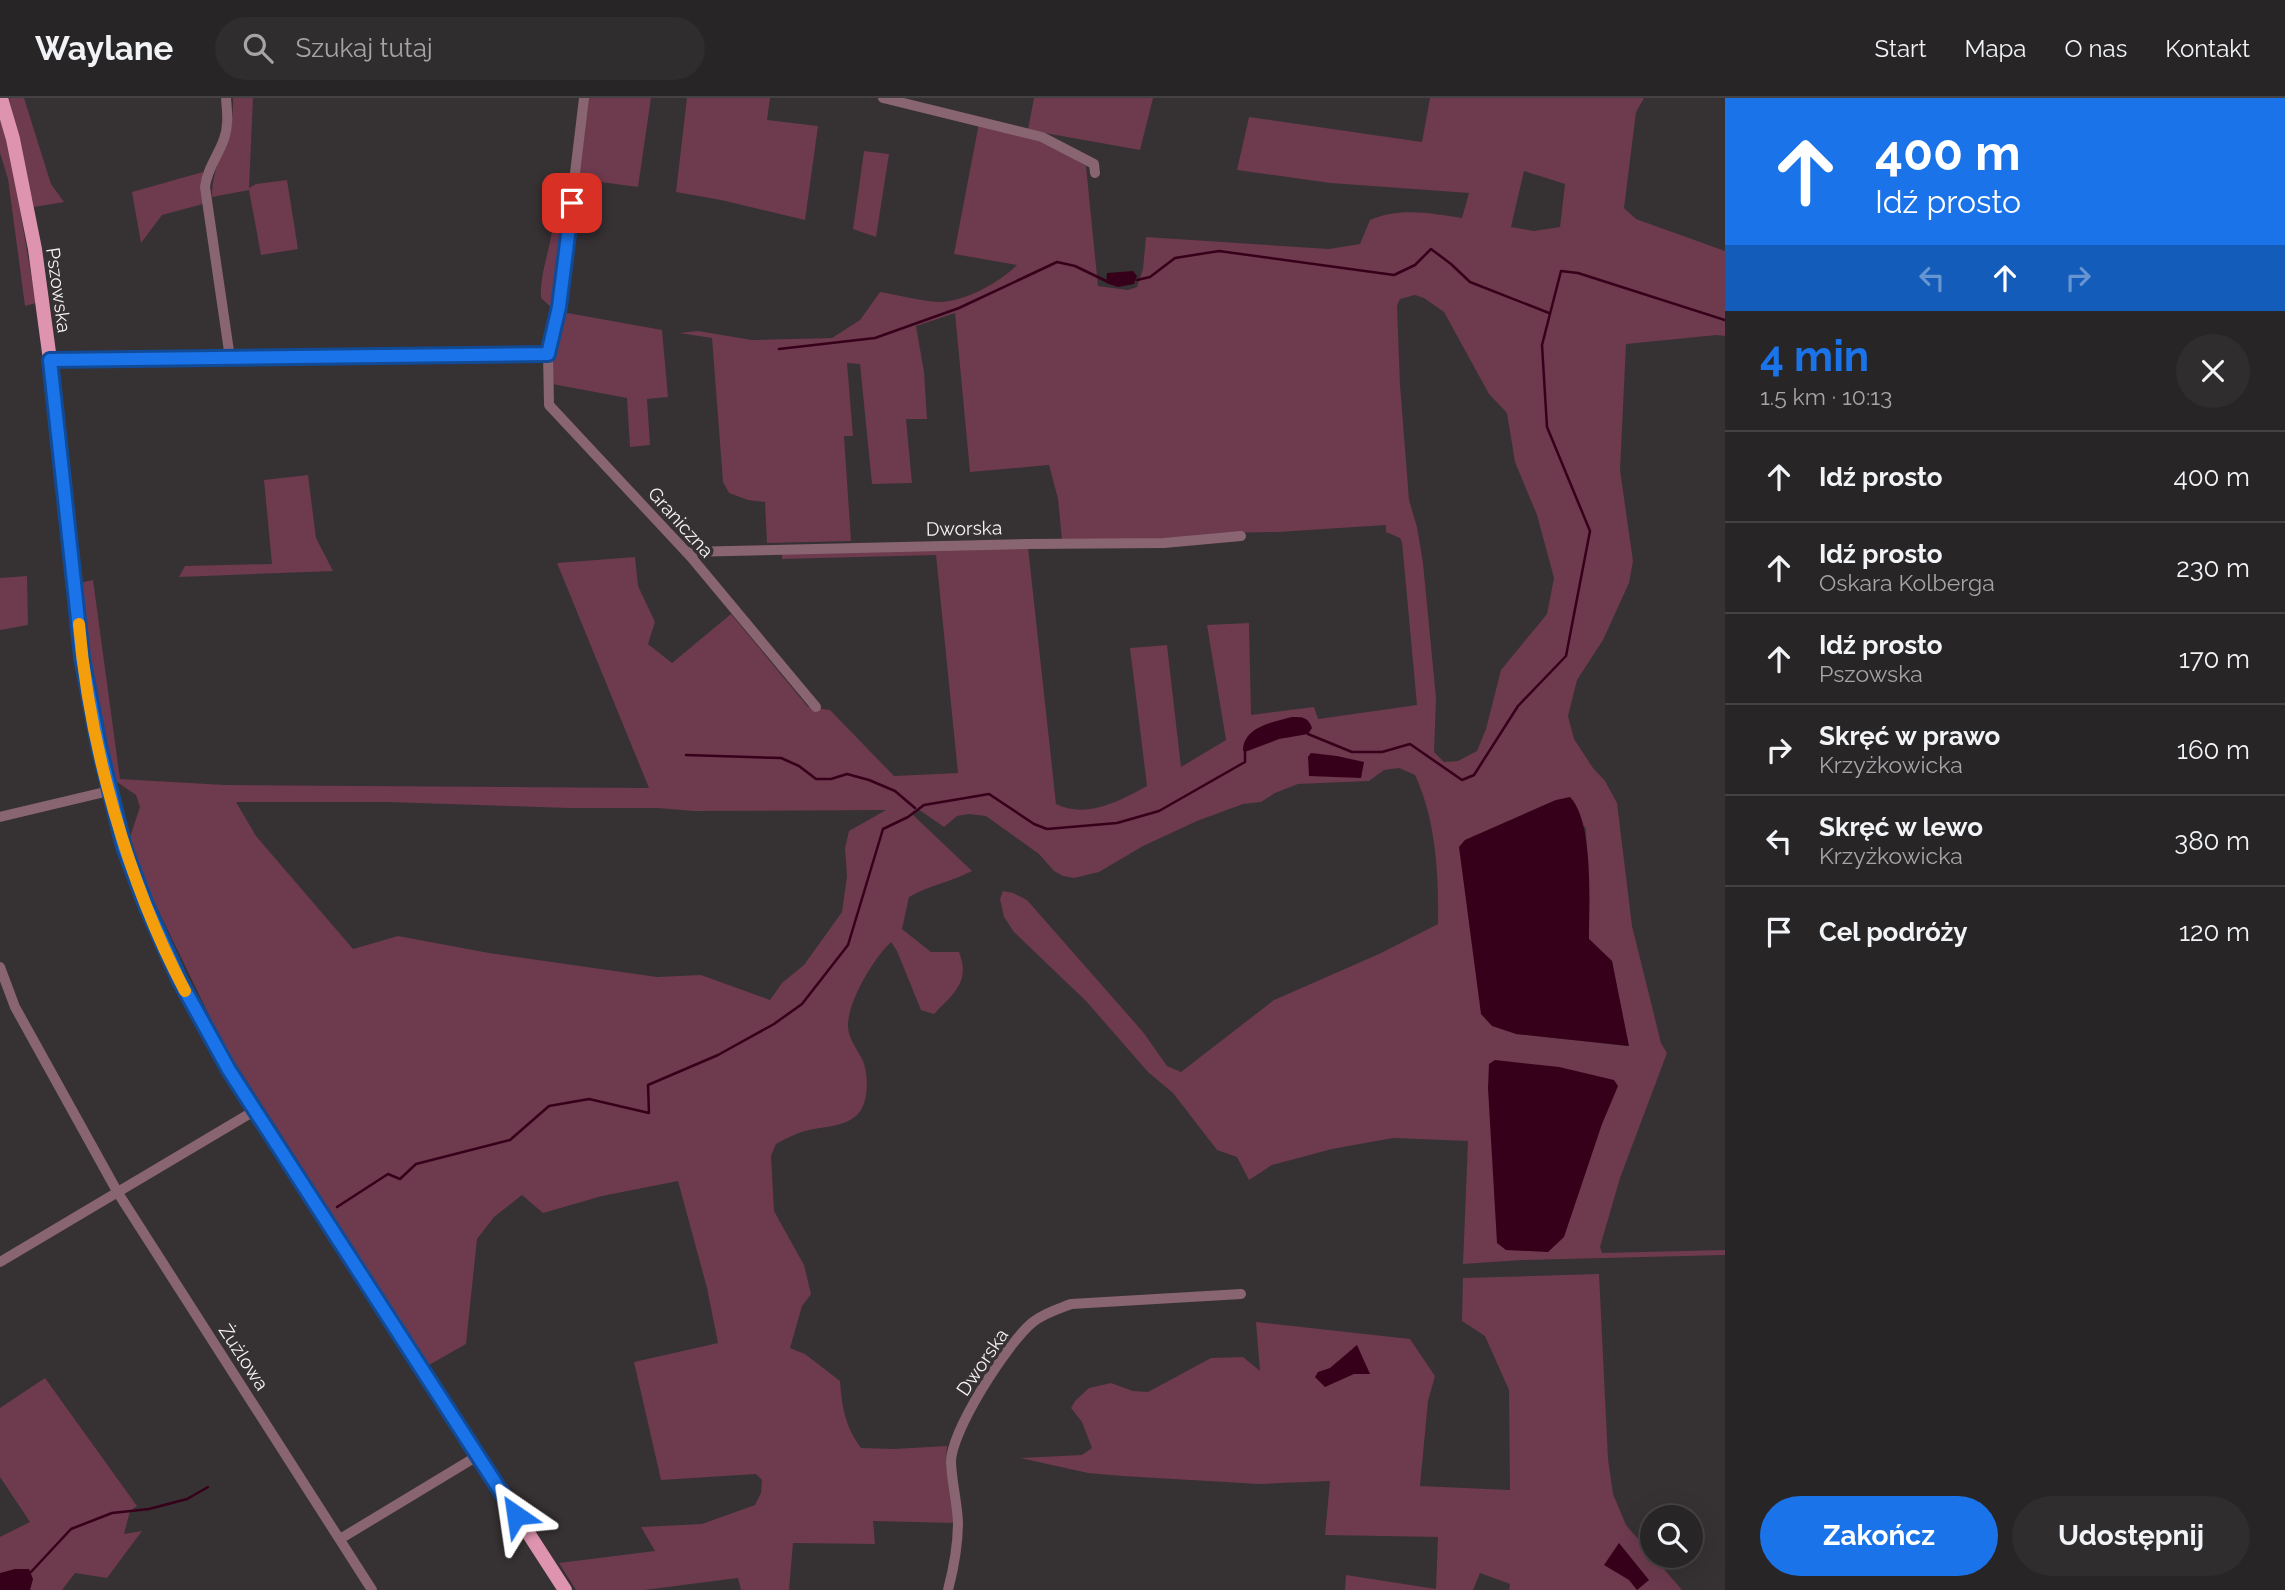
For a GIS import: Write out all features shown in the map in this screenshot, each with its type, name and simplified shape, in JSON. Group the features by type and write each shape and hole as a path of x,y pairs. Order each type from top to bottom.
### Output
{"main road":[{"name":"Pszowska","path":"1,98 13,139 26,203 50,360 82,657 109,791 124,847 180,981 229,1070 565,1590"}],"street":[{"path":"226,98 228,120 225,138 206,175 205,187 229,358"},
{"name":"Graniczna","path":"584,98 559,307 548,354 549,405 686,552 816,707"},
{"path":"883,98 1042,137 1094,164 1095,173"},
{"path":"50,360 548,354"},
{"name":"Dworska","path":"686,552 1164,543 1241,536"},
{"path":"0,817 109,791"},
{"name":"Żużlowa","path":"0,967 15,1007 118,1193 372,1590"},
{"path":"0,1262 254,1111"},
{"name":"Dworska","path":"948,1590 957,1549 958,1520 951,1463 953,1452 968,1416 1000,1361 1020,1334 1034,1321 1071,1304 1241,1294"},
{"path":"340,1539 479,1455"}],"shaded area":[{"path":"9,98 24,98 51,184 64,202 34,207"},
{"path":"233,98 253,98 249,188 256,184 287,180 298,249 261,255 249,190 212,197 216,171 231,125"},
{"path":"588,98 651,98 638,187 578,179"},
{"path":"687,98 770,98 767,120 818,126 805,220 676,192"},
{"path":"1034,98 1153,98 1140,150 1028,130"},
{"path":"1430,98 1644,98 1636,112 1624,208 1636,219 1725,251 1725,336 1626,344 1620,470 1633,561 1629,583 1603,640 1577,680 1568,716 1574,739 1605,781 1617,803 1632,926 1661,1043 1667,1053 1620,1178 1600,1247 1602,1253 1725,1250 1725,1255 1463,1264 1468,1141 1393,1138 1332,1149 1272,1165 1249,1180 1237,1157 1217,1150 1173,1093 1148,1072 1086,1001 1014,932 1004,917 1000,899 1003,891 1027,900 1143,1032 1167,1066 1181,1072 1274,1000 1379,954 1438,924 1435,848 1428,810 1415,775 1399,768 1384,770 1369,781 1298,784 1261,802 1243,804 1197,821 1143,846 1099,872 1074,878 1054,871 1039,854 986,816 957,816 944,827 918,809 913,815 972,871 909,897 902,929 931,952 959,952 963,972 961,980 953,994 934,1014 921,1010 891,942 863,981 849,1017 850,1036 863,1061 866,1074 866,1098 860,1111 844,1123 786,1138 776,1144 771,1156 774,1211 804,1265 811,1294 802,1306 790,1348 805,1354 840,1381 845,1416 861,1448 947,1446 946,1465 955,1523 873,1521 875,1544 793,1543 789,1590 741,1590 738,1578 644,1590 576,1590 559,1563 655,1551 641,1527 702,1524 755,1505 761,1493 762,1480 756,1474 661,1480 634,1362 718,1343 707,1288 678,1181 602,1196 543,1213 522,1195 494,1217 477,1239 466,1344 429,1365 223,1044 146,885 130,837 140,807 136,795 111,778 87,658 79,583 93,580 120,779 225,785 649,788 557,563 635,557 638,586 655,622 648,644 672,663 731,614 808,707 830,710 894,776 958,773 936,555 782,559 782,552 1028,547 1056,804 1067,808 1079,810 1103,806 1147,786 1130,648 1167,645 1181,767 1226,740 1207,625 1249,623 1251,715 1314,707 1318,719 1417,705 1402,542 1400,538 1386,532 1386,525 1219,533 1177,539 1062,540 1058,499 1049,465 970,472 955,313 916,326 924,372 927,419 906,419 912,483 872,484 860,364 847,363 853,436 844,436 851,541 767,543 765,502 748,500 729,493 723,482 712,338 679,333 698,331 752,340 832,338 860,320 880,292 939,302 949,301 971,295 1001,278 1017,265 954,254 979,123 1046,140 1086,166 1098,286 1128,290 1137,287 1143,269 1146,237 1329,249 1360,244 1370,220 1381,216 1415,212 1462,218 1469,193 1330,183 1237,170 1249,117 1422,142","holes":["1524,171 1565,184 1560,227 1534,231 1511,227","1415,295 1444,312 1489,394 1507,413 1515,462 1537,515 1554,578 1547,614 1501,670 1486,729 1477,751 1458,761 1444,762 1434,752 1436,698 1423,563 1409,500 1400,385 1397,306 1400,299","1556,800 1586,828 1589,939 1612,961 1628,1046 1516,1034 1460,847 1465,840","236,802 387,802 693,811 886,810 849,831 845,848 847,876 842,912 804,965 782,983 770,1000 701,975 657,977 489,953 398,936 353,949 256,836"]},
{"path":"0,108 36,303 25,306 8,179 0,153"},
{"path":"864,151 889,154 876,237 853,229"},
{"path":"203,172 203,204 162,215 141,243 132,192"},
{"path":"553,189 569,191 554,304 551,307 541,298 541,290 552,232"},
{"path":"1133,271 1137,276 1134,284 1118,287 1106,283 1107,273"},
{"path":"562,312 662,330 668,397 647,399 650,445 630,447 627,398 552,384 554,350"},
{"path":"308,475 316,538 333,571 179,577 185,566 272,564 264,480"},
{"path":"27,576 28,625 0,630 0,578"},
{"path":"1292,717 1309,722 1312,728 1308,734 1279,739 1243,751 1244,743 1253,731"},
{"path":"1311,753 1364,762 1361,778 1309,776 1308,757"},
{"path":"1570,797 1578,809 1587,844 1589,939 1612,961 1629,1046 1516,1034 1492,1026 1481,1014 1459,847 1465,840 1556,800"},
{"path":"1495,1060 1559,1067 1614,1080 1618,1086 1602,1124 1564,1237 1548,1252 1506,1250 1497,1243 1488,1088 1489,1064"},
{"path":"1599,1274 1608,1459 1613,1494 1626,1525 1640,1541 1640,1568 1663,1568 1682,1590 1509,1590 1510,1584 1480,1573 1473,1590 1345,1590 1346,1575 1436,1589 1438,1537 1325,1535 1330,1481 1259,1484 1122,1476 1088,1473 1020,1458 1082,1455 1092,1448 1082,1422 1071,1408 1089,1388 1111,1383 1133,1391 1148,1392 1211,1358 1243,1357 1260,1371 1256,1322 1410,1339 1435,1376 1428,1401 1420,1486 1510,1490 1509,1390 1485,1336 1462,1321 1463,1278"},
{"path":"1357,1345 1370,1374 1354,1374 1325,1387 1315,1377 1318,1372 1330,1368"},
{"path":"45,1378 137,1506 130,1511 124,1534 142,1531 107,1578 75,1573 62,1590 0,1590 0,1537 30,1522 0,1477 0,1408"},
{"path":"1619,1543 1649,1580 1637,1590 1629,1580 1604,1565"},
{"path":"29,1569 33,1579 30,1590 0,1590 0,1573"}],"waterway":[{"path":"1137,280 1150,277 1175,258 1219,251 1394,275 1415,265 1431,249 1470,282 1549,313"},
{"path":"779,349 875,338 959,308 1057,262 1075,266 1106,281"},
{"path":"1308,734 1352,752 1382,752 1410,744 1462,780 1474,775 1518,706 1566,656 1590,531 1547,427 1542,345 1561,271 1578,273 1725,320"},
{"path":"337,1207 388,1174 400,1179 416,1164 510,1140 549,1106 589,1099 649,1113 648,1085 718,1055 774,1024 802,1004 848,945 883,829 908,817 924,805 989,794 1034,824 1047,829 1117,823 1159,811 1245,762 1245,752"},
{"path":"686,755 781,758 799,766 816,779 831,779 847,774 869,780 895,791 915,808"},
{"path":"31,1572 71,1529 112,1513 149,1509 187,1499 208,1487"}],"slow traffic":[{"path":"79,624 94,723 124,847 146,905 185,991"}],"route":[{"path":"516,1515 229,1070 180,981 146,905 124,847 109,791 82,657 50,360 548,354 559,307 572,203"}]}
